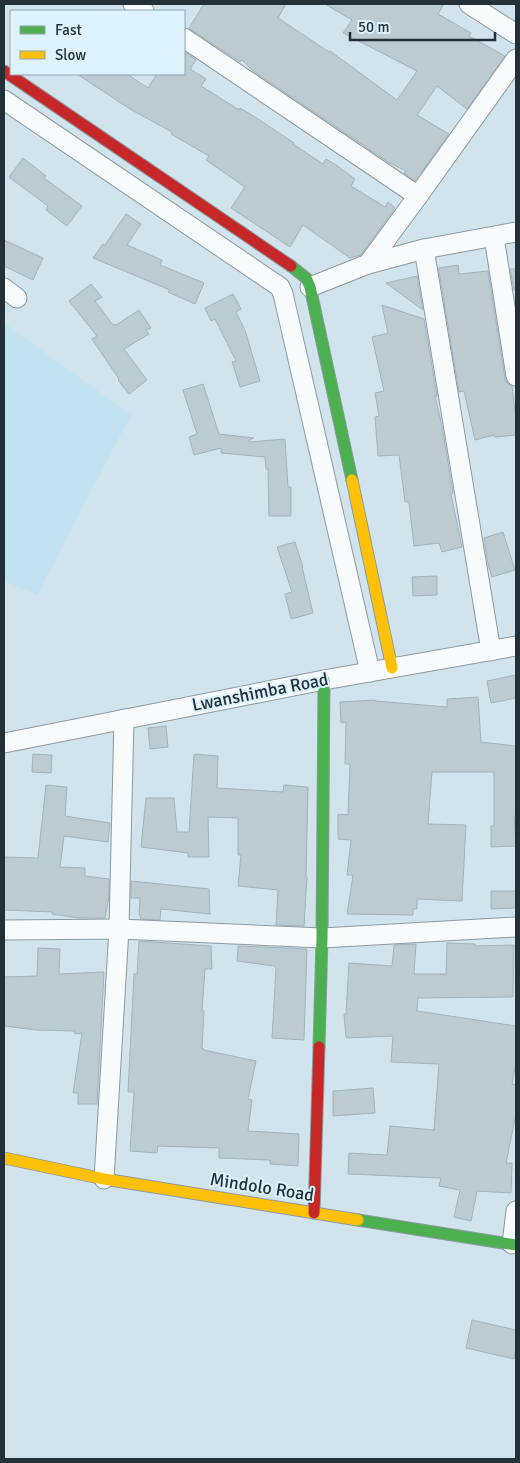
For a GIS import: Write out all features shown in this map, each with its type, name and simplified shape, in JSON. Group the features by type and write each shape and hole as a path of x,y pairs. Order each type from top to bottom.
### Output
{"street":[{"path":"469,4 516,34"},
{"path":"185,39 418,196"},
{"path":"368,264 516,59"},
{"path":"4,71 306,278 310,287 392,668"},
{"path":"4,100 280,287 286,304 370,672"},
{"path":"310,287 368,264 424,249 516,232"},
{"path":"494,237 516,376"},
{"path":"424,249 491,651"},
{"name":"Lwanshimba Road","path":"4,743 324,680 516,646"},
{"path":"314,1213 322,938 324,680"},
{"path":"104,1179 119,929 124,719"},
{"path":"4,930 119,929 322,938 516,927"},
{"name":"Mindolo Road","path":"4,1158 104,1179 514,1244"},
{"path":"514,1244 516,1210"}],"shaded area":[{"path":"4,323 131,415 37,595 4,581"}],"building":[{"path":"204,4 286,4 278,18 330,51 397,100 417,71 343,33 352,20 325,4 444,4 438,14 471,33 469,36 505,56 467,109 437,86 417,115 449,134 415,181 404,173 406,171 388,162 253,71 242,60 240,62 189,28"},
{"path":"185,52 196,60 190,69 206,79 201,86 239,110 240,108 255,117 323,164 326,159 336,165 355,179 351,186 385,207 388,202 395,208 361,255 350,258 303,225 290,247 231,208 245,187 206,160 209,156 171,134 172,132 130,109 79,75 128,75 148,88 156,75 185,75"},
{"path":"23,158 46,176 44,178 82,206 67,226 46,210 48,206 9,177"},
{"path":"126,214 141,224 127,245 162,260 160,265 204,283 195,304 168,292 170,290 93,258 103,244 105,245"},
{"path":"4,240 43,258 33,280 4,266"},
{"path":"458,265 459,274 488,271 505,378 507,383 512,386 516,435 495,437 494,435 475,440 464,391 459,392 439,271 439,268"},
{"path":"510,269 516,269 516,290 514,290"},
{"path":"417,276 423,310 386,283"},
{"path":"91,284 102,297 95,301 113,325 139,310 151,328 146,330 149,334 124,349 147,380 129,394 92,339 97,336 69,301"},
{"path":"233,294 241,309 236,312 245,330 260,381 240,387 232,362 236,361 215,319 211,321 205,308"},
{"path":"382,305 424,319 437,396 435,396 453,493 451,494 462,547 442,552 439,543 414,546 409,502 405,502 399,455 378,456 375,417 379,416 375,393 384,391 372,337 388,333"},
{"path":"203,384 219,434 254,438 249,440 249,442 285,439 288,487 291,487 291,516 269,516 268,469 266,469 265,457 221,453 221,448 194,455 189,437 197,434 183,390"},
{"path":"503,532 515,570 492,577 484,538"},
{"path":"295,542 303,567 313,613 291,619 285,594 292,592 277,547"},
{"path":"437,576 437,595 413,596 412,577"},
{"path":"516,675 516,698 491,703 487,681"},
{"path":"478,697 481,742 516,746 516,817 514,816 516,846 491,847 491,826 494,826 494,772 432,772 428,824 466,825 462,901 417,899 417,909 413,909 413,915 347,914 353,875 347,875 351,840 338,839 338,814 348,815 350,764 345,764 346,722 341,723 340,702 375,700 447,707 447,699"},
{"path":"166,726 168,747 150,749 148,728"},
{"path":"33,754 52,755 51,773 32,772"},
{"path":"194,754 218,756 217,788 283,792 284,785 308,787 307,877 304,926 276,925 278,890 238,886 241,855 238,855 238,818 208,817 209,857 188,857 188,853 141,847 146,798 174,798 177,832 189,832"},
{"path":"46,785 67,787 65,816 110,823 108,842 64,836 60,867 85,868 85,876 109,879 109,897 105,918 78,918 52,914 52,912 4,910 4,857 38,858"},
{"path":"131,881 209,889 210,914 161,909 160,920 140,919 140,898 131,898"},
{"path":"491,891 516,891 516,908 491,909"},
{"path":"139,941 211,946 212,969 205,969 202,1049 256,1061 248,1099 252,1100 248,1131 299,1134 298,1166 270,1164 270,1160 219,1158 219,1148 158,1146 157,1153 130,1151 134,1092 128,1092 134,974 137,974"},
{"path":"447,943 475,944 475,946 514,945 513,997 418,998 417,1011 516,1026 516,1062 512,1084 516,1085 516,1114 506,1163 512,1163 511,1193 477,1191 471,1221 454,1217 460,1190 439,1186 441,1178 348,1174 349,1153 387,1155 390,1126 434,1130 439,1064 391,1062 393,1036 346,1038 344,1014 346,1014 349,963 392,966 394,945 416,944 414,974 446,974"},
{"path":"238,946 307,949 304,1040 272,1038 276,968 274,966 237,961"},
{"path":"38,948 60,949 59,974 104,972 97,1104 78,1104 78,1093 73,1093 82,1033 75,1034 75,1031 36,1030 4,1026 4,977 37,976"},
{"path":"373,1088 375,1113 333,1116 333,1091"},
{"path":"472,1320 516,1330 514,1359 466,1348"}],"traffic: fast":[{"path":"291,266 306,278 310,287 352,480"},
{"path":"319,1047 322,938 324,680"},
{"path":"358,1220 516,1245"}],"traffic: slow":[{"path":"352,480 392,668"},
{"path":"4,1158 104,1179 358,1220"}],"traffic: jam":[{"path":"4,71 291,266"},
{"path":"314,1213 319,1047"}]}
